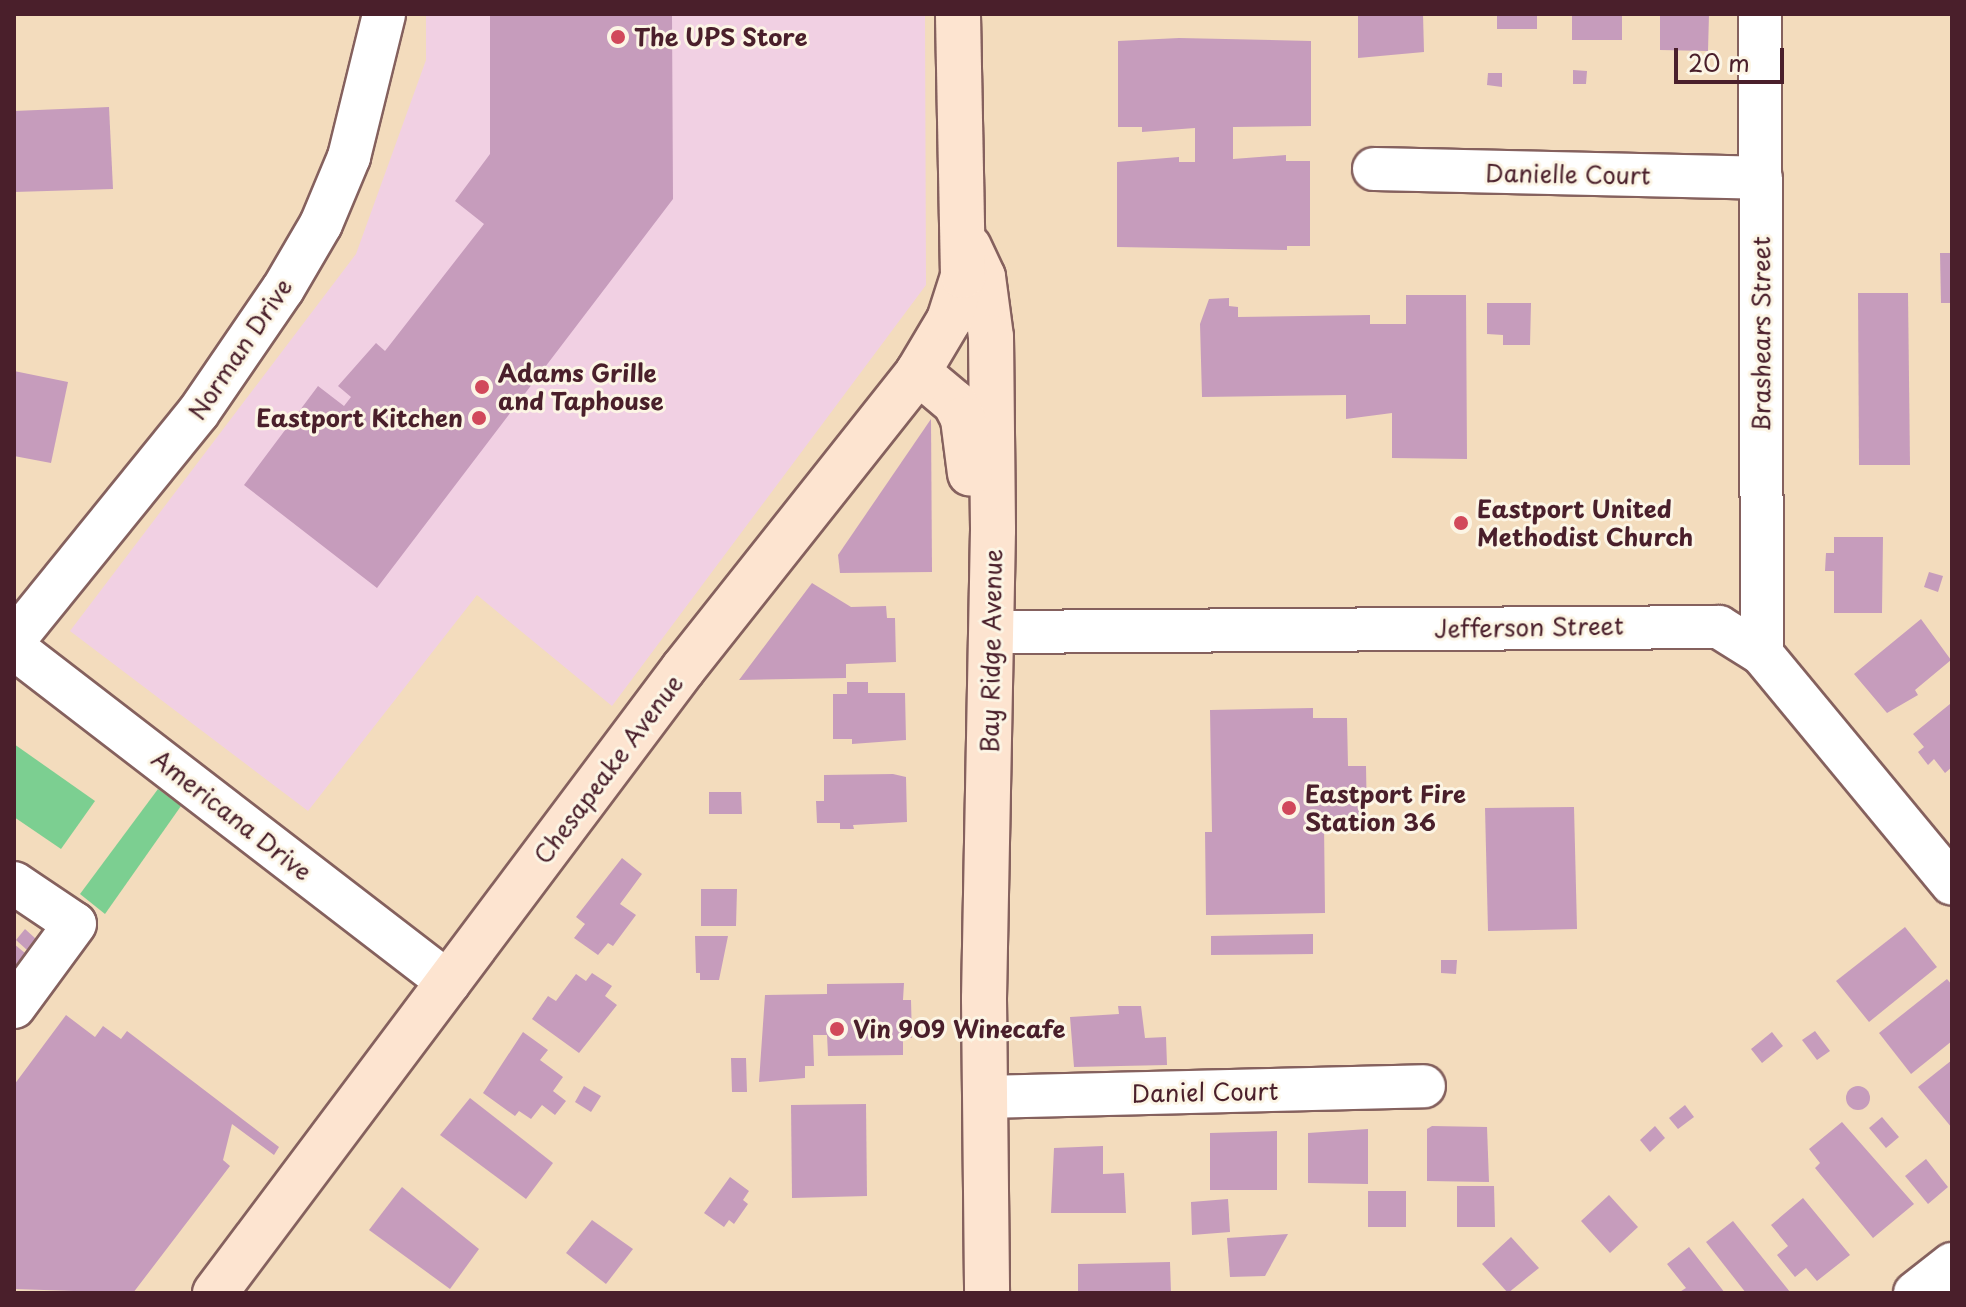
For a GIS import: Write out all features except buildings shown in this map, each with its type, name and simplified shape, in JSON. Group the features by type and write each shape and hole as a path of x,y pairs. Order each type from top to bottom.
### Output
{"main road":[{"name":"Bay Ridge Avenue","path":"958,14 961,231 983,277 991,331 993,530 985,1097 987,1293"},
{"name":"Chesapeake Avenue","path":"215,1293 683,669 918,372 949,320 963,276 961,231"},
{"path":"918,372 955,403 963,419 972,494 993,530"}],"street":[{"name":"Norman Drive","path":"14,640 198,413 283,289 321,224 349,157 384,14"},
{"name":"Brashears Street","path":"1760,14 1762,654"},
{"name":"Danielle Court","path":"1374,169 1761,178"},
{"name":"Jefferson Street","path":"991,632 1719,627 1762,654 1952,884"},
{"name":"Americana Drive","path":"14,648 449,983"},
{"path":"14,883 75,924 14,1007"},
{"name":"Daniel Court","path":"985,1097 1424,1086"},
{"path":"1915,1293 1952,1264"}],"shaded area":[{"path":"426,14 925,14 926,285 612,706 477,595 308,811 70,631 356,254 426,60"}],"green space":[{"path":"14,744 95,801 61,849 14,817"},
{"path":"158,789 181,806 105,914 80,894"}],"place":[{"name":"The UPS Store","path":"618,37"},
{"name":"Adams Grille and Taphouse","path":"482,387"},
{"name":"Eastport Kitchen","path":"479,418"},
{"name":"Eastport United Methodist Church","path":"1461,523"},
{"name":"Eastport Fire Station 36","path":"1289,808"},
{"name":"Vin 909 Winecafe","path":"837,1029"}]}
